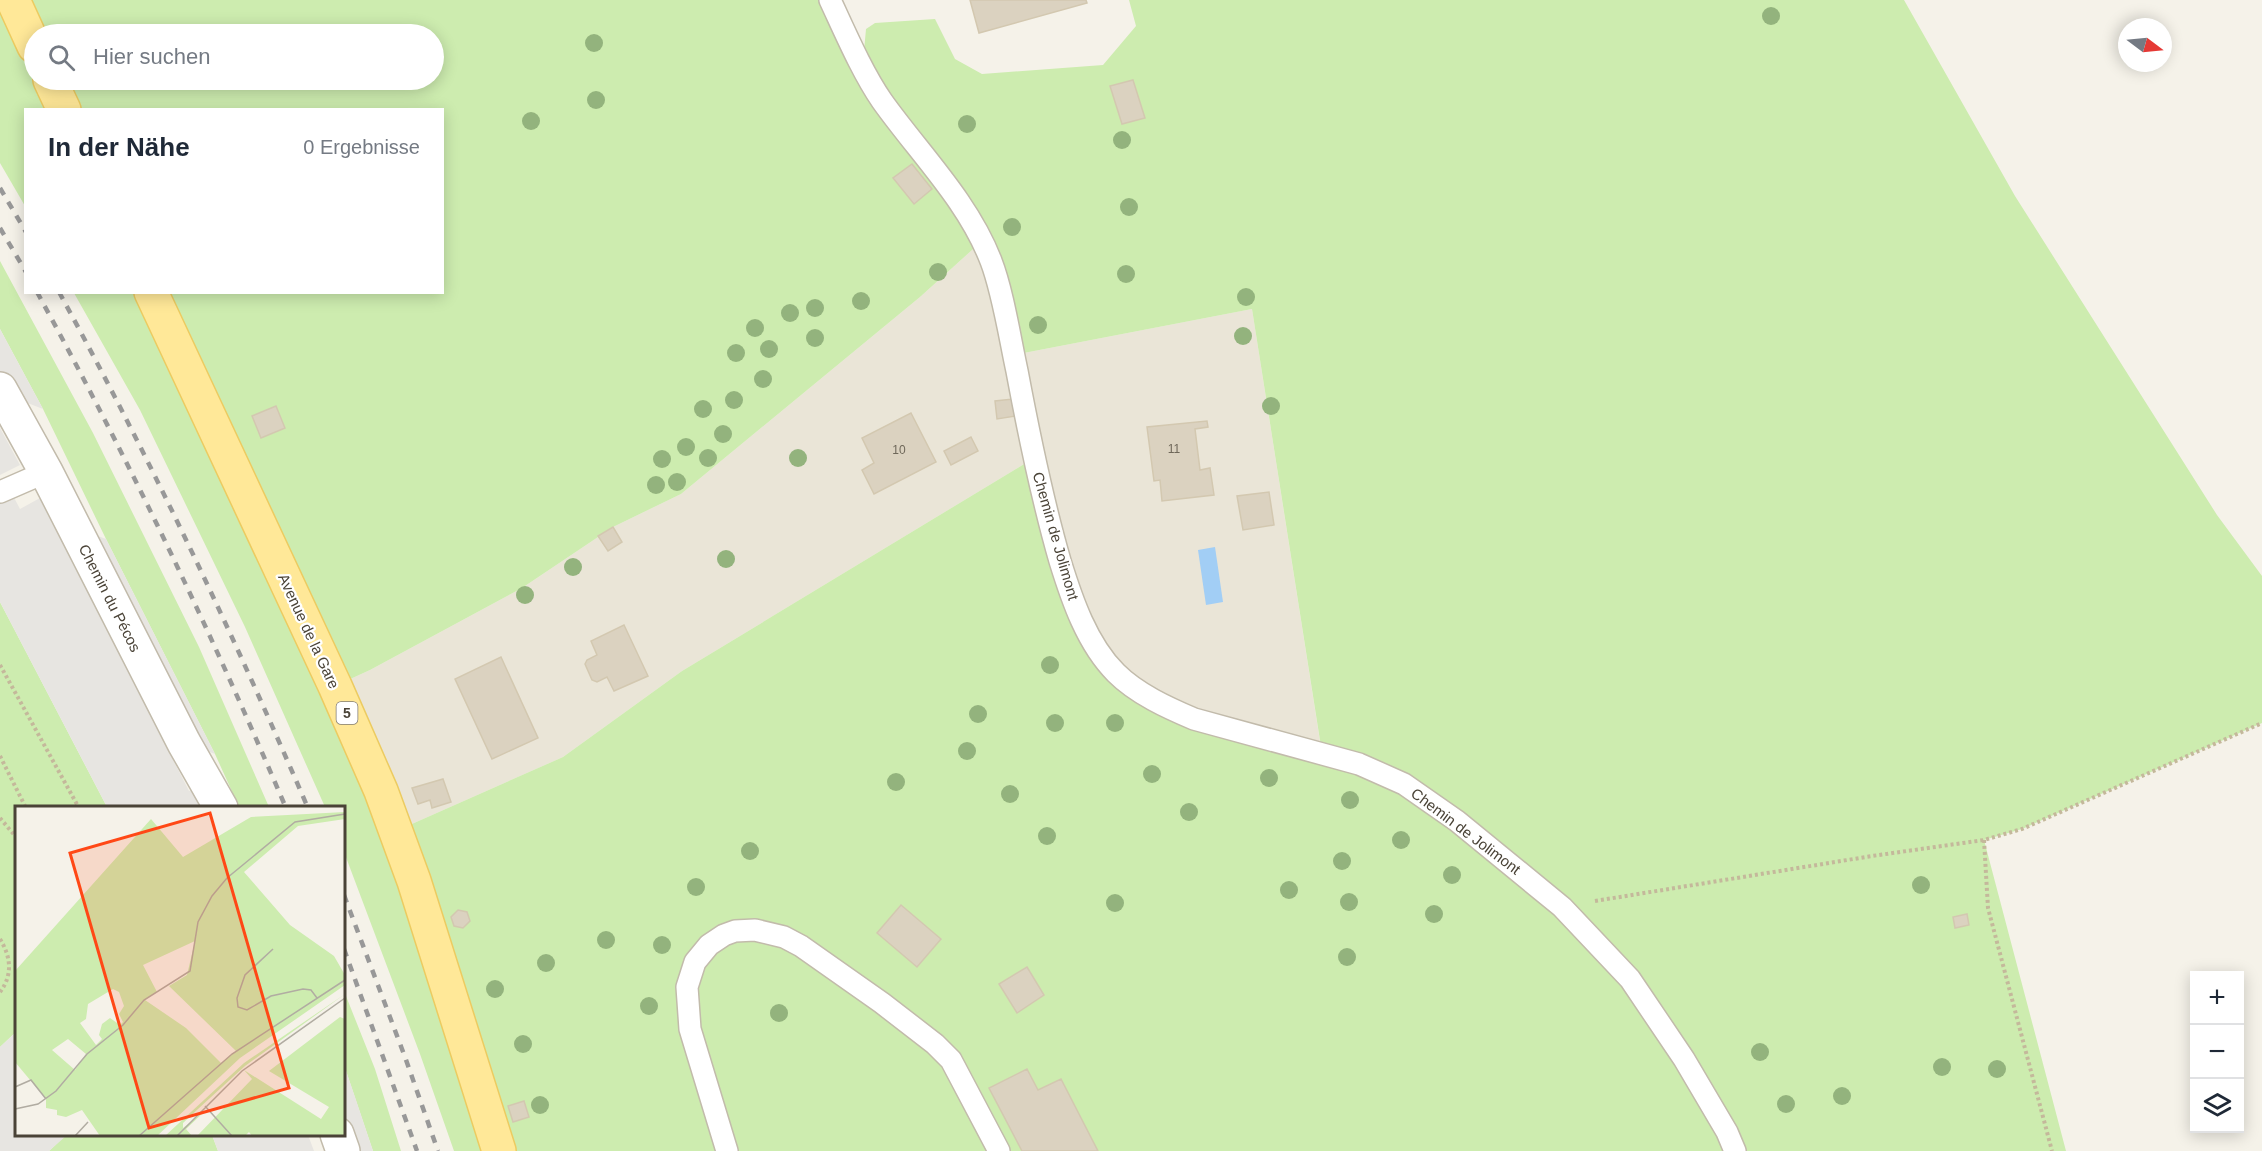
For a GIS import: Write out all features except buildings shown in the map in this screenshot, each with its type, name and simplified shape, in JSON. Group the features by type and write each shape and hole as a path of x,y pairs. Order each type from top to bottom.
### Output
{"main road":[{"path":"13,0 24,24"},
{"path":"55,90 63,108"},
{"name":"Avenue de la Gare","path":"151,294 335,686 381,790 417,891 499,1151"}],"street":[{"name":"Chemin du Pécos","path":"0,389 46,472 184,743 220,806"},
{"path":"338,1136 343,1151"}],"lane":[{"name":"Chemin de Jolimont","path":"830,0 880,98 961,207 982,241 992,263 1045,508 1066,580 1082,621 1100,653 1117,674 1169,708 1194,719 1359,764 1404,784 1457,821 1562,907 1630,979 1684,1059 1727,1132 1735,1151"},
{"path":"0,492 46,472"},
{"path":"726,1151 690,1029 687,987 695,962 708,945 735,931 755,930 784,937 801,946 882,1003 935,1044 951,1060 999,1151"}],"path":[{"path":"0,665 78,806"},
{"path":"1562,907 1984,840 2022,829 2262,723"},
{"path":"0,756 25,806"},
{"path":"0,818 15,836"},
{"path":"1984,840 1988,908 2052,1151"},
{"path":"0,939 7,951 9,977 0,992"}],"shaded area":[{"path":"982,241 1014,355 1252,309 1322,754 1194,719 1100,653 1034,458 682,671 563,757 396,831 335,686 370,670 522,588 613,527 681,494 920,297"},
{"path":"0,329 43,409 2,393 0,389"},
{"path":"0,428 20,465 0,475"},
{"path":"9,488 20,509 40,498 189,791 207,784 220,806 106,806 0,602 0,492"},
{"path":"82,530 106,539 215,754 192,745"},
{"path":"15,1033 15,1136 66,1136 49,1151 0,1151 0,1047"},
{"path":"345,1068 373,1151 343,1151 343,1136 345,1136"},
{"path":"212,1136 308,1136 314,1151 218,1151"}],"green space":[{"path":"0,0 830,0 863,62 866,29 875,23 935,19 955,59 982,74 1103,65 1136,26 1129,0 1904,0 2015,196 2217,515 2262,576 2262,723 2022,829 1984,840 2066,1151 454,1151 345,855 345,806 325,806 245,627 140,410 75,294 444,294 444,108 24,108 24,204 0,163","holes":["982,241 1013,355 1252,309 1322,753 1149,697 1082,621 1034,458 682,671 563,757 396,831 335,686 370,670 522,588 613,527 681,494 920,297"]},
{"path":"0,261 93,433 199,647 269,806 239,806 215,754 43,409 0,329"},
{"path":"0,602 106,806 15,806 15,1033 0,1047"},
{"path":"345,994 375,1069 401,1151 373,1151 345,1068"},
{"path":"65,1136 212,1136 218,1151 49,1151"}],"water":[{"path":"1215,547 1223,602 1206,605 1198,550"}],"railway":[{"path":"0,188 24,229"},
{"path":"0,228 24,269"},
{"path":"38,294 168,547 285,806"},
{"path":"60,294 190,547 307,806"},
{"path":"345,898 438,1151"},
{"path":"345,952 417,1151"}]}
